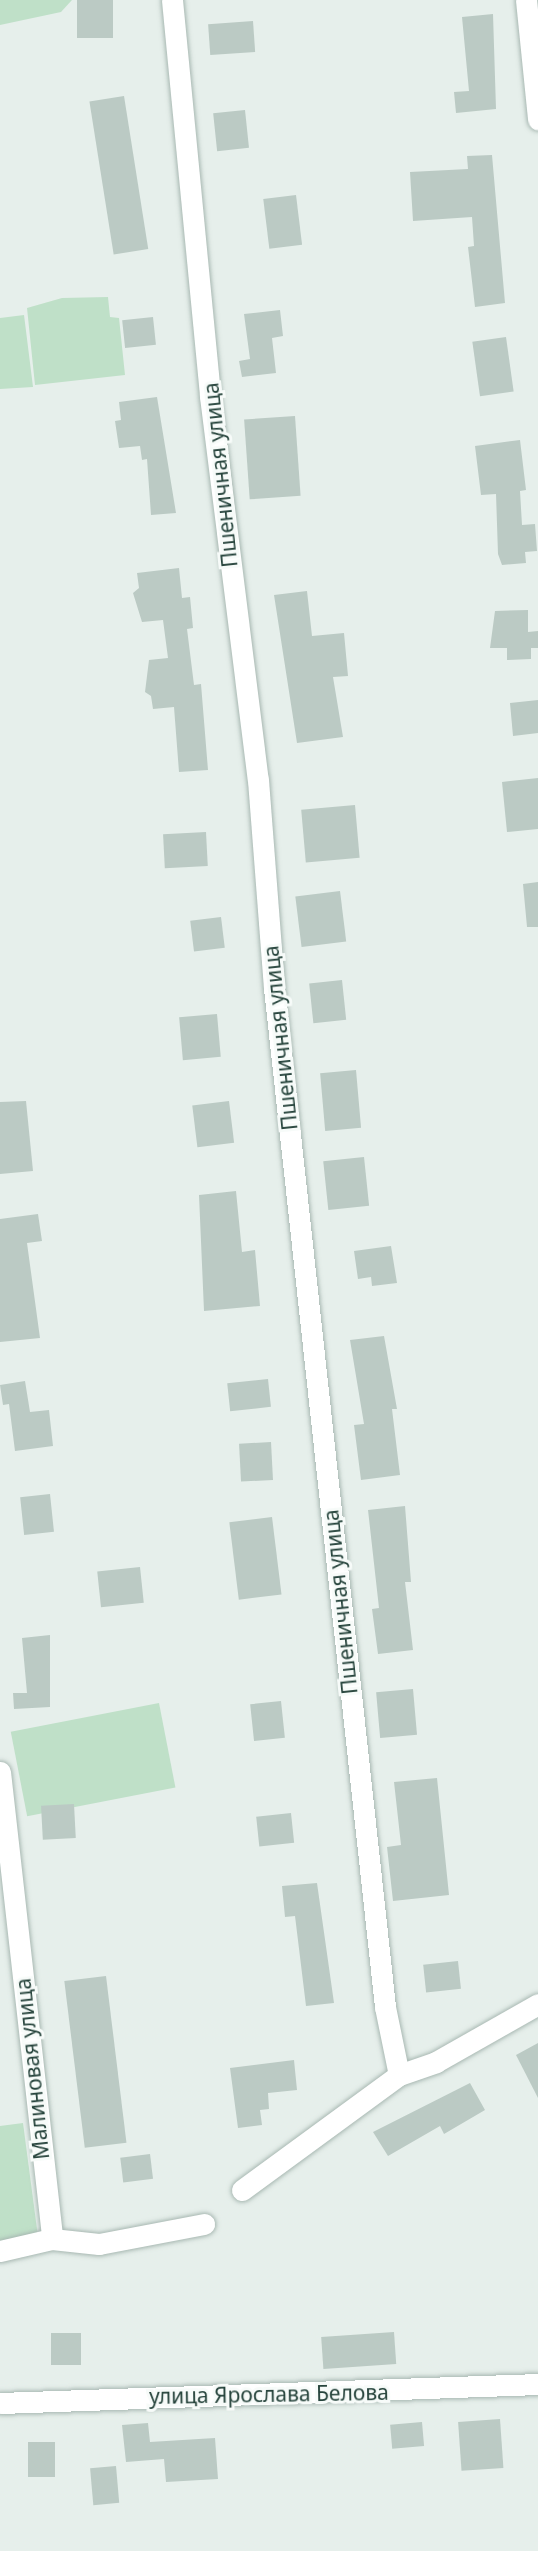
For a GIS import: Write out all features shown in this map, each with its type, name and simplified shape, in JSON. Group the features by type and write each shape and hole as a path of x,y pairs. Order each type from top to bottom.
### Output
{"street":[{"name":"Пшеничная улица","path":"172,0 210,396 258,780 274,988 379,1952 390,2047 399,2075"},
{"path":"526,0 538,118"},
{"name":"Малиновая улица","path":"0,1772 52,2239"},
{"path":"242,2190 399,2075 436,2062 538,2004"},
{"path":"0,2251 52,2239 99,2244 204,2224"},
{"name":"улица Ярослава Белова","path":"0,2403 538,2384"}],"green space":[{"path":"0,0 72,0 61,12 0,25"},
{"path":"108,297 110,317 119,318 125,375 35,385 27,308 62,298"},
{"path":"24,315 33,387 0,389 0,318"},
{"path":"159,1703 175,1787 27,1816 11,1732"},
{"path":"23,2123 38,2237 0,2245 0,2126"}],"building":[{"path":"77,0 113,0 113,38 77,38"},
{"path":"493,14 496,109 456,113 454,92 469,91 462,17"},
{"path":"253,21 255,52 210,55 208,24"},
{"path":"124,96 148,249 114,255 89,101"},
{"path":"245,110 249,148 217,151 213,113"},
{"path":"492,155 505,303 475,307 468,247 474,246 472,217 413,221 410,172 468,169 467,156"},
{"path":"296,195 302,245 269,249 263,199"},
{"path":"280,310 283,336 272,338 276,373 242,377 239,361 250,359 244,314"},
{"path":"153,317 156,345 125,348 122,320"},
{"path":"506,337 514,391 480,396 472,342"},
{"path":"157,397 176,513 151,515 147,459 142,460 140,446 119,448 115,421 121,420 119,402"},
{"path":"295,416 301,496 250,499 244,420"},
{"path":"520,440 526,490 520,491 522,525 535,524 537,551 525,552 526,563 502,565 498,554 496,494 481,495 475,446"},
{"path":"179,568 182,598 190,597 193,628 187,629 194,685 201,684 208,770 179,772 174,707 153,709 151,696 145,692 149,660 168,658 163,620 142,622 133,593 139,588 137,573"},
{"path":"307,591 312,636 344,633 348,676 333,677 343,737 297,743 274,595"},
{"path":"528,610 528,632 538,631 538,648 531,648 531,659 507,660 507,648 490,648 495,611"},
{"path":"538,700 538,733 513,736 510,703"},
{"path":"538,778 538,829 507,832 502,782"},
{"path":"355,805 360,858 306,863 301,810"},
{"path":"206,832 208,866 165,868 163,834"},
{"path":"538,882 538,927 527,927 523,884"},
{"path":"340,891 346,942 302,947 295,896"},
{"path":"221,917 225,948 194,952 190,921"},
{"path":"342,980 346,1020 313,1023 309,983"},
{"path":"217,1014 221,1057 183,1060 179,1017"},
{"path":"356,1070 361,1128 325,1131 320,1073"},
{"path":"26,1101 33,1171 0,1174 0,1102"},
{"path":"229,1101 234,1143 197,1147 192,1106"},
{"path":"364,1157 369,1206 328,1210 323,1161"},
{"path":"236,1191 242,1252 255,1250 260,1306 204,1311 199,1195"},
{"path":"38,1214 42,1241 27,1243 40,1338 0,1342 0,1219"},
{"path":"391,1246 397,1283 372,1286 371,1277 358,1279 354,1251"},
{"path":"384,1336 397,1409 392,1409 400,1475 361,1480 354,1425 364,1424 350,1340"},
{"path":"268,1379 271,1407 230,1411 227,1383"},
{"path":"25,1381 30,1412 49,1410 53,1446 15,1451 9,1404 3,1405 0,1385"},
{"path":"271,1442 273,1480 241,1482 239,1444"},
{"path":"50,1494 54,1532 24,1535 20,1497"},
{"path":"405,1506 411,1582 405,1582 413,1650 378,1654 372,1609 379,1608 368,1510"},
{"path":"272,1517 282,1594 239,1600 229,1522"},
{"path":"140,1567 144,1603 101,1607 97,1571"},
{"path":"50,1635 50,1707 14,1709 13,1693 27,1693 22,1638"},
{"path":"413,1689 417,1735 380,1738 376,1692"},
{"path":"281,1701 285,1738 254,1741 250,1704"},
{"path":"437,1778 449,1895 393,1901 387,1847 401,1845 394,1782"},
{"path":"74,1804 76,1838 43,1840 41,1806"},
{"path":"291,1813 294,1843 259,1846 256,1817"},
{"path":"317,1883 334,2003 306,2006 295,1916 285,1917 282,1886"},
{"path":"458,1961 461,1989 426,1993 423,1965"},
{"path":"106,1976 126,2143 85,2148 64,1981"},
{"path":"538,2043 538,2098 516,2055"},
{"path":"294,2060 297,2090 268,2093 269,2109 260,2110 262,2125 238,2128 230,2068"},
{"path":"470,2083 485,2110 444,2134 440,2126 388,2156 373,2132"},
{"path":"150,2154 153,2179 123,2182 120,2158"},
{"path":"394,2332 396,2364 323,2369 321,2337"},
{"path":"51,2333 81,2333 81,2365 51,2365"},
{"path":"500,2419 503,2468 462,2471 458,2422"},
{"path":"422,2422 424,2446 392,2449 390,2425"},
{"path":"148,2423 150,2442 215,2438 218,2479 166,2482 164,2459 126,2462 122,2425"},
{"path":"28,2442 55,2442 55,2477 28,2477"},
{"path":"116,2466 119,2503 93,2505 90,2468"}]}
